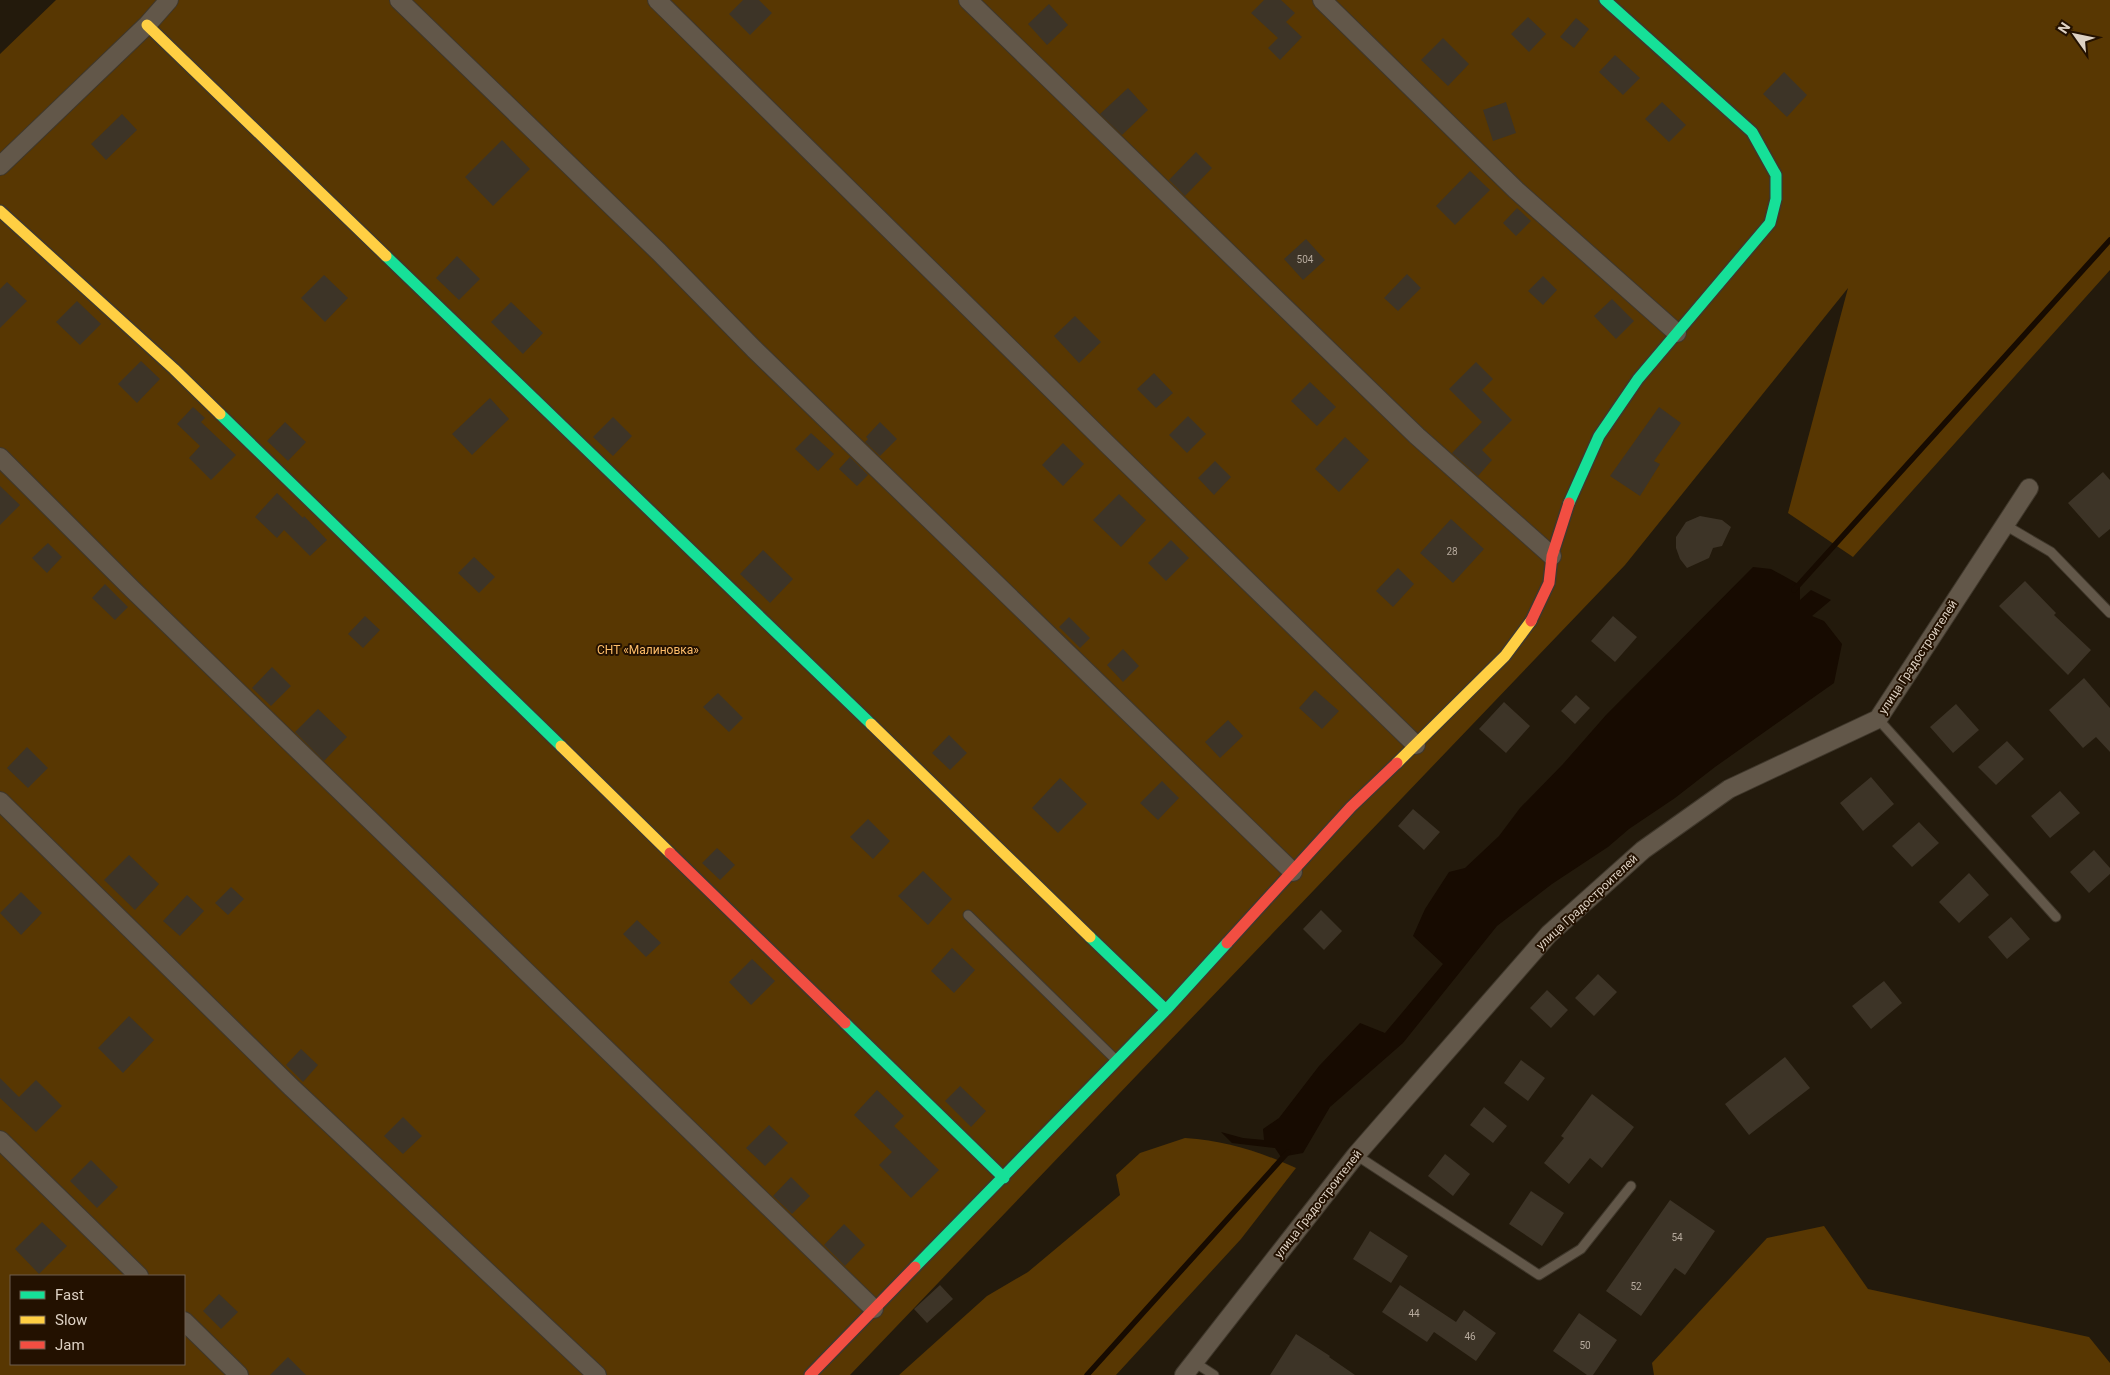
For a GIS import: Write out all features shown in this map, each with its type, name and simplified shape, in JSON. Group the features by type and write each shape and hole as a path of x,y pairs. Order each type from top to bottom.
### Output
{"street":[{"path":"0,166 147,25 170,0"},
{"path":"399,0 659,252 754,349 1292,872"},
{"path":"657,0 1100,437 1416,745"},
{"path":"968,0 1411,430 1552,556"},
{"path":"1322,0 1516,190 1677,332"},
{"path":"810,1375 1166,1010 1351,807 1505,656 1531,621 1549,583 1552,556 1572,494 1599,436 1638,379 1770,223 1776,199 1776,175 1752,132 1605,0"},
{"path":"147,25 1166,1010"},
{"path":"0,211 174,369 1004,1178"},
{"path":"0,457 147,603 874,1309"},
{"name":"улица Градостроителей","path":"1189,1369 1356,1155 1549,934 1643,850 1729,789 1878,719 2029,488"},
{"path":"0,801 292,1087 597,1375"},
{"path":"0,1140 138,1275"},
{"path":"185,1322 239,1375"}],"lane":[{"path":"2005,525 2051,552 2110,613"},
{"path":"1878,719 2056,917"},
{"path":"968,914 1117,1061"},
{"path":"1356,1155 1539,1274 1582,1248 1631,1186"},
{"path":"1189,1369 1214,1375"}],"green space":[{"name":"СНТ «Малиновка»","path":"56,0 2110,0 2110,270 1853,557 1788,513 1848,288 1625,565 850,1375 0,1375 0,54"},
{"path":"1185,1138 1242,1148 1296,1168 1241,1239 1116,1375 899,1375 987,1296 1028,1272 1120,1195 1116,1175 1140,1153"},
{"path":"1824,1226 1868,1289 2089,1337 2110,1363 2110,1375 1654,1375 1652,1363 1767,1238"}],"shaded area":[{"path":"1753,567 1771,569 1800,585 1800,600 1811,590 1831,600 1812,616 1824,621 1842,644 1834,683 1629,829 1608,847 1552,884 1497,926 1403,1043 1330,1107 1303,1153 1281,1157 1275,1148 1232,1143 1221,1132 1243,1138 1264,1140 1263,1129 1279,1118 1319,1066 1360,1023 1385,1033 1443,964 1413,936 1425,909 1449,872 1465,868 1499,836 1520,808 1563,764 1606,715"}],"building":[{"path":"743,0 759,0 772,13 750,35 729,14"},
{"path":"1264,0 1281,0 1295,13 1286,22 1302,37 1280,60 1268,48 1278,38 1251,13"},
{"path":"1049,4 1068,25 1047,45 1028,24"},
{"path":"1528,17 1546,34 1529,52 1511,34"},
{"path":"1576,18 1589,29 1574,48 1560,37"},
{"path":"1443,38 1469,64 1448,86 1421,60"},
{"path":"1615,55 1640,78 1623,95 1599,72"},
{"path":"1784,72 1807,95 1787,117 1763,94"},
{"path":"1128,88 1148,110 1122,135 1100,114"},
{"path":"1506,102 1516,133 1493,141 1483,110"},
{"path":"1662,102 1686,125 1669,142 1645,119"},
{"path":"122,114 137,130 106,160 91,144"},
{"path":"502,140 530,169 493,206 465,177"},
{"path":"1196,152 1212,168 1185,196 1169,180"},
{"path":"1470,171 1490,190 1455,225 1436,206"},
{"path":"1517,208 1531,221 1516,236 1503,223"},
{"path":"1306,239 1325,260 1303,280 1284,259"},
{"path":"457,256 480,279 459,300 436,278"},
{"path":"1407,274 1421,288 1398,311 1384,298"},
{"path":"324,275 348,298 325,322 301,298"},
{"path":"1543,276 1557,290 1543,305 1528,291"},
{"path":"7,282 27,301 0,328 0,289"},
{"path":"1612,299 1634,321 1616,339 1594,316"},
{"path":"77,301 101,324 80,345 56,322"},
{"path":"511,302 543,333 523,354 491,322"},
{"path":"1075,316 1101,342 1079,363 1054,336"},
{"path":"141,361 160,379 137,403 118,384"},
{"path":"1476,362 1493,379 1482,390 1512,420 1482,450 1492,460 1478,476 1452,453 1482,422 1449,389"},
{"path":"1154,373 1173,393 1156,408 1137,389"},
{"path":"1310,382 1336,407 1317,426 1291,401"},
{"path":"490,398 509,419 472,455 452,434"},
{"path":"193,407 205,418 201,422 236,455 211,480 189,458 200,446 177,424"},
{"path":"1659,407 1681,423 1654,461 1660,464 1640,496 1610,476"},
{"path":"1188,416 1206,434 1187,453 1169,435"},
{"path":"613,417 632,436 613,456 593,437"},
{"path":"285,422 306,442 288,461 267,441"},
{"path":"880,422 897,439 880,456 865,442 868,439 866,437"},
{"path":"811,433 834,454 818,471 795,449"},
{"path":"1345,437 1369,460 1339,492 1315,469"},
{"path":"1063,443 1084,464 1063,486 1042,465"},
{"path":"850,457 868,475 857,486 839,469"},
{"path":"1215,461 1231,477 1214,495 1198,478"},
{"path":"2103,472 2110,480 2110,529 2099,538 2068,503"},
{"path":"0,486 20,505 0,525"},
{"path":"277,493 303,518 304,516 327,540 310,556 284,530 277,538 255,517"},
{"path":"1119,494 1146,520 1121,547 1093,520"},
{"path":"1700,516 1722,520 1731,527 1722,546 1713,548 1709,558 1687,568 1680,559 1676,548 1676,537 1686,522"},
{"path":"1451,519 1484,549 1453,583 1420,553"},
{"path":"1171,540 1189,558 1166,581 1148,563"},
{"path":"48,543 62,557 47,573 32,558"},
{"path":"763,550 793,579 770,603 740,574"},
{"path":"474,557 495,577 479,593 458,573"},
{"path":"1398,568 1414,584 1393,607 1376,591"},
{"path":"2025,581 2056,613 2054,615 2091,650 2068,675 1999,606"},
{"path":"105,584 128,607 115,620 92,598"},
{"path":"365,616 380,630 363,648 348,634"},
{"path":"1613,616 1637,637 1615,662 1591,641"},
{"path":"1069,617 1090,638 1080,648 1059,627"},
{"path":"1123,649 1139,666 1123,682 1107,665"},
{"path":"272,667 291,686 271,706 252,688"},
{"path":"2084,678 2110,708 2110,752 2096,737 2083,748 2049,710"},
{"path":"1315,690 1339,711 1322,729 1299,708"},
{"path":"718,693 743,718 729,732 703,707"},
{"path":"1576,695 1590,708 1575,724 1561,711"},
{"path":"1504,702 1530,726 1506,753 1479,729"},
{"path":"1956,704 1979,730 1953,753 1930,727"},
{"path":"318,709 347,737 324,761 295,732"},
{"path":"1228,720 1243,736 1220,758 1205,742"},
{"path":"949,735 967,753 950,770 932,753"},
{"path":"2007,741 2024,759 1996,785 1978,767"},
{"path":"27,747 48,768 28,788 7,768"},
{"path":"1871,777 1894,804 1863,831 1840,803"},
{"path":"1060,778 1087,804 1058,833 1032,808"},
{"path":"1162,781 1179,798 1158,820 1140,803"},
{"path":"2060,791 2080,813 2050,838 2031,816"},
{"path":"1413,809 1440,832 1424,850 1398,826"},
{"path":"868,819 890,841 873,859 850,837"},
{"path":"1919,822 1939,843 1912,867 1892,846"},
{"path":"717,848 735,865 720,880 702,863"},
{"path":"2094,850 2110,868 2110,874 2089,893 2070,872"},
{"path":"129,855 159,884 135,910 104,880"},
{"path":"923,871 952,899 928,925 898,896"},
{"path":"1969,873 1989,895 1959,923 1939,902"},
{"path":"231,887 244,899 228,915 215,903"},
{"path":"21,892 42,913 21,935 0,913"},
{"path":"187,895 204,911 180,936 163,921"},
{"path":"1321,910 1342,931 1324,950 1303,929"},
{"path":"2011,917 2030,939 2007,959 1988,937"},
{"path":"637,920 661,943 646,957 623,934"},
{"path":"952,948 975,970 954,993 931,971"},
{"path":"752,959 775,981 751,1005 729,982"},
{"path":"1598,974 1617,992 1594,1016 1575,998"},
{"path":"1884,981 1902,1003 1871,1029 1852,1006"},
{"path":"1547,990 1568,1010 1551,1028 1530,1008"},
{"path":"129,1016 154,1040 123,1073 98,1048"},
{"path":"301,1049 318,1065 303,1082 286,1065"},
{"path":"1785,1057 1810,1088 1749,1135 1725,1104"},
{"path":"1521,1060 1545,1078 1528,1101 1504,1083"},
{"path":"0,1078 19,1097 36,1080 62,1106 36,1132 0,1098"},
{"path":"960,1086 986,1111 971,1127 945,1101"},
{"path":"877,1090 904,1116 894,1126 939,1170 911,1198 879,1165 892,1152 854,1115"},
{"path":"1592,1094 1634,1127 1602,1168 1590,1158 1569,1184 1544,1163 1564,1138 1561,1136"},
{"path":"1484,1107 1507,1126 1493,1143 1470,1125"},
{"path":"403,1117 422,1136 403,1154 384,1136"},
{"path":"769,1125 788,1143 765,1166 746,1148"},
{"path":"1445,1154 1470,1174 1453,1196 1428,1176"},
{"path":"91,1160 118,1187 97,1208 70,1181"},
{"path":"791,1177 810,1196 792,1214 773,1196"},
{"path":"1531,1191 1564,1213 1542,1246 1509,1224"},
{"path":"1670,1200 1715,1231 1685,1275 1675,1268 1641,1316 1606,1291"},
{"path":"42,1222 67,1246 39,1274 15,1249"},
{"path":"844,1224 865,1245 845,1266 824,1245"},
{"path":"1370,1231 1408,1256 1391,1283 1353,1259"},
{"path":"940,1285 953,1299 927,1323 914,1309"},
{"path":"1400,1285 1456,1322 1464,1310 1496,1333 1476,1361 1434,1332 1427,1342 1382,1312"},
{"path":"219,1294 238,1312 221,1329 203,1311"},
{"path":"1579,1313 1617,1340 1593,1375 1587,1375 1553,1351"},
{"path":"1296,1334 1330,1356 1355,1375 1270,1375"},
{"path":"288,1357 306,1375 270,1375"}],"waterway":[{"path":"1794,590 2110,240"},
{"path":"1087,1375 1288,1152"}],"traffic: fast":[{"path":"1569,503 1599,436 1638,379 1770,223 1776,199 1776,175 1752,132 1605,0"},
{"path":"386,256 871,724"},
{"path":"220,414 561,746"},
{"path":"1090,937 1166,1010"},
{"path":"915,1267 1166,1010 1227,943"},
{"path":"845,1023 1004,1178"}],"traffic: slow":[{"path":"147,25 386,256"},
{"path":"0,211 174,369 220,414"},
{"path":"1397,763 1505,656 1531,621"},
{"path":"871,724 1090,937"},
{"path":"561,746 670,853"}],"traffic: jam":[{"path":"1531,621 1549,583 1552,556 1569,503"},
{"path":"1227,943 1351,807 1397,763"},
{"path":"670,853 845,1023"},
{"path":"810,1375 915,1267"}]}
